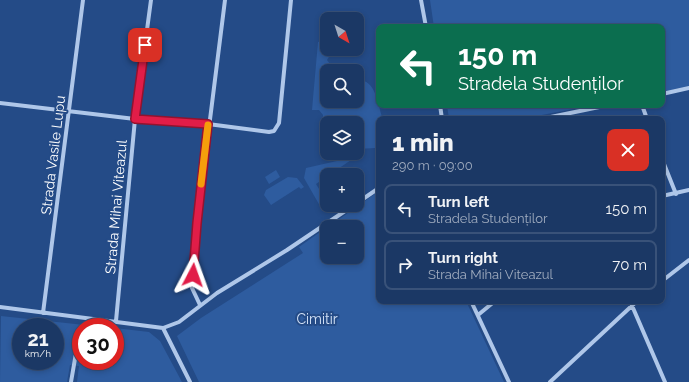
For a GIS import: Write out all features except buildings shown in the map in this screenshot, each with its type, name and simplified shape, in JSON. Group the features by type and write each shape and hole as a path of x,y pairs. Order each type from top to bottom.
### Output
{"street":[{"name":"Strada Vasile Lupu","path":"43,313 83,0"},
{"name":"Strada Mihai Viteazul","path":"116,318 135,119 151,0"},
{"path":"200,305 192,288 197,223 208,124 225,0"},
{"path":"0,103 70,110 135,119 208,124 269,132 274,131 279,123 291,0"},
{"path":"421,0 425,24"},
{"path":"665,93 689,88"},
{"path":"562,116 596,108"},
{"path":"665,166 676,194"},
{"path":"364,198 376,190"},
{"path":"665,196 689,190"},
{"path":"124,322 163,328 179,322 200,305 343,212"},
{"path":"665,279 689,260"},
{"path":"472,304 509,382"},
{"path":"478,315 491,304"},
{"path":"550,382 630,304"},
{"path":"631,304 665,382"},
{"path":"0,307 89,318"},
{"path":"163,328 190,382"},
{"path":"71,382 73,370"}],"green space":[{"path":"430,0 689,0 689,86 665,91 665,24 434,24"},
{"path":"318,42 320,42 320,56 330,56 327,60 330,64 320,64 320,108 364,108 364,81 372,87 376,97 376,108 380,108 382,116 376,116 376,148 364,149 364,116 323,116 319,110 312,110"},
{"path":"447,108 578,108 537,116 449,116"},
{"path":"351,160 339,168 320,168 320,181 316,184 320,190 320,206 304,178 306,168 337,161"},
{"path":"276,170 280,177 269,184 265,177"},
{"path":"288,177 297,178 304,187 301,189 299,187 271,205 264,195 266,190"},
{"name":"Cimitir","path":"376,193 376,304 467,304 504,382 199,382 177,336 201,318 303,253 299,247 320,232 320,264 364,264 364,220 338,220 349,212 364,212 364,202"},
{"path":"1,316 20,318 12,318 12,370 64,370 64,323 72,324 72,365 70,365 67,382 0,382"},
{"path":"124,329 149,332 160,341 182,382 77,382 78,370 124,370"}],"slow traffic":[{"path":"201,184 208,125"}],"route":[{"path":"145,45 135,119 208,124 193,275"}]}
